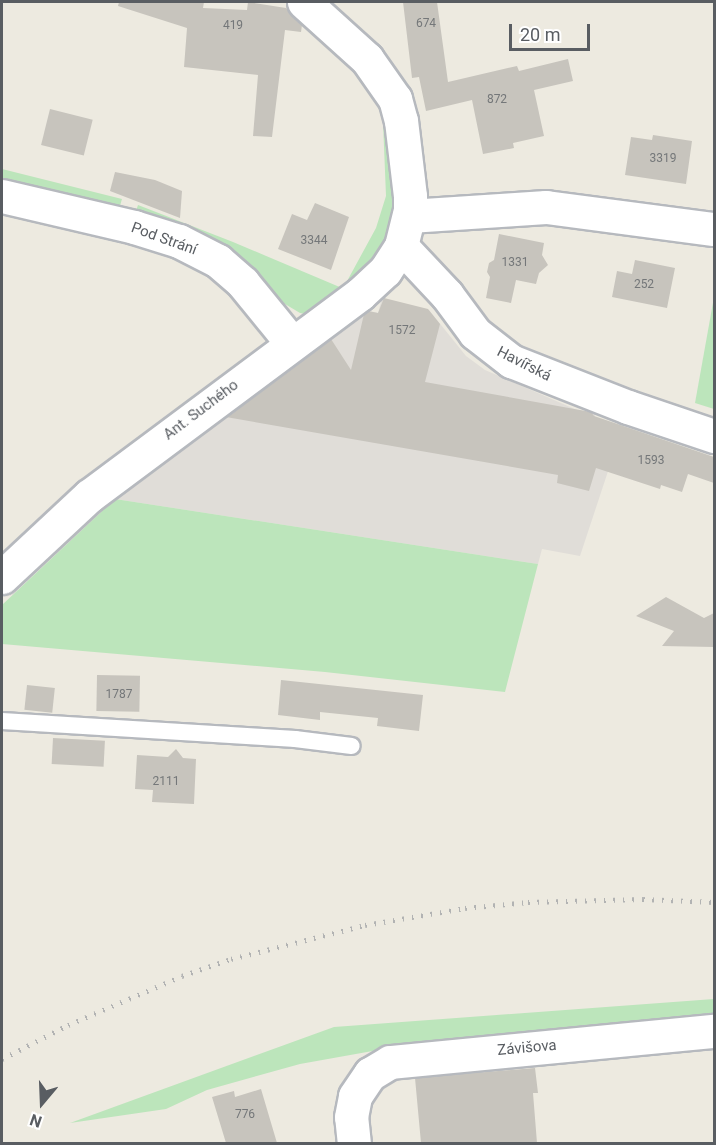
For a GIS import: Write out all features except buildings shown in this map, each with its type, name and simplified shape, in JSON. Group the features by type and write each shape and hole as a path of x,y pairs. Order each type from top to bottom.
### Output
{"street":[{"path":"304,2 367,59 395,99 402,121 408,169 405,231 546,207 714,229"},
{"name":"Pod Strání","path":"2,196 134,227 179,242 218,261 243,284 292,343"},
{"name":"Ant. Suchého","path":"2,577 89,496 360,294 385,271 405,231"},
{"name":"Havířská","path":"405,231 447,296 475,333 511,361 628,407 714,436"},
{"name":"Závišova","path":"354,1143 351,1117 355,1096 370,1074 383,1065 397,1060 714,1031"}],"lane":[{"path":"2,721 295,739 352,746"}],"shaded area":[{"path":"382,298 429,310 466,356 485,370 577,410 595,413 595,417 623,426 580,556 542,549 538,564 115,499 212,421 365,310 378,313"}],"green space":[{"path":"383,122 400,184 394,225 359,284 346,283 376,228 386,196"},
{"path":"2,169 122,199 119,209 2,187"},
{"path":"138,205 342,288 305,314 300,313 135,214"},
{"path":"714,297 714,409 695,403"},
{"path":"115,499 538,564 505,692 325,672 2,644 2,605"},
{"path":"714,999 714,1016 434,1040 300,1064 207,1090 166,1109 70,1123 334,1027"}],"railway":[{"path":"2,1059 68,1025 182,976 231,959 365,925 465,908 528,902 643,899 714,902"}]}
